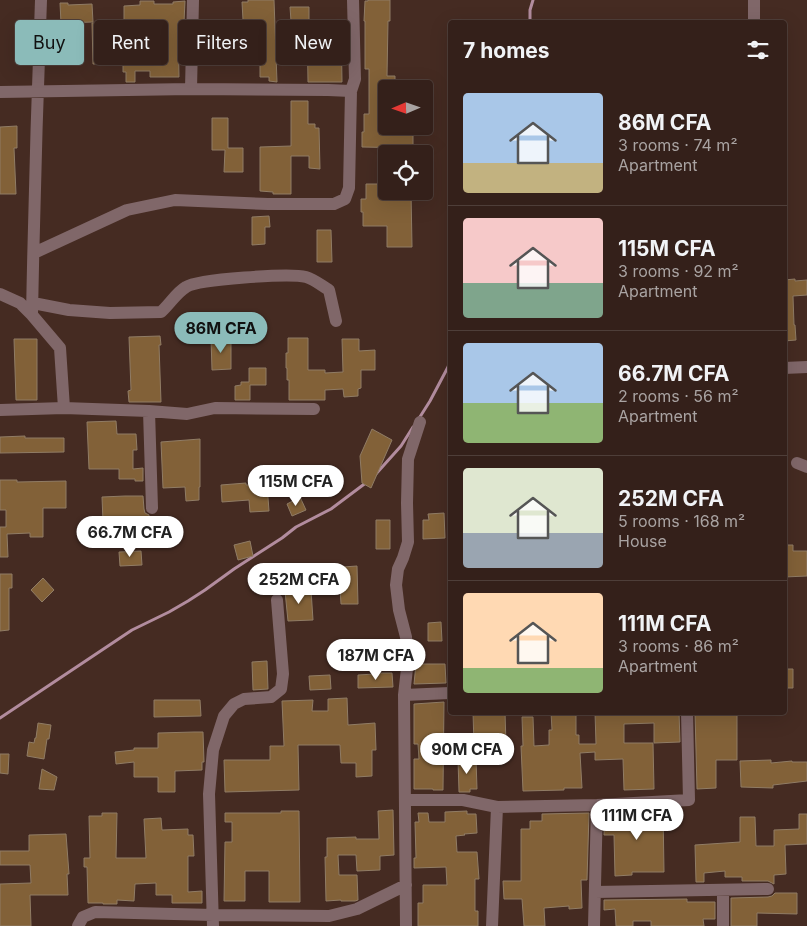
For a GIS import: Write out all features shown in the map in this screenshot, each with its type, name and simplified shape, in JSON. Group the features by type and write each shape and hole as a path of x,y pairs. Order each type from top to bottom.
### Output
{"street":[{"path":"41,0 32,309 60,348 64,408"},
{"path":"191,89 193,0"},
{"path":"34,253 127,210 175,200 268,204 334,204 344,199 349,188 354,79 353,0"},
{"path":"754,0 754,20"},
{"path":"0,92 191,89 352,91"},
{"path":"0,294 32,309 161,312 187,286 209,281 257,277 306,277 329,290 336,321"},
{"path":"787,368 807,366"},
{"path":"0,410 64,408 188,414 215,408 314,409"},
{"path":"149,411 152,508"},
{"path":"406,926 404,695 408,660 406,637 399,610 396,584 398,569 408,542 408,459 420,422"},
{"path":"213,921 210,794 213,750 224,716 234,704 244,699 271,697 281,689 283,674 277,600"},
{"path":"404,695 448,693"},
{"path":"405,800 463,800 497,807 597,805 689,800 687,715"},
{"path":"594,926 597,805"},
{"path":"492,926 497,807"},
{"path":"78,926 83,917 95,912 213,921 329,916 357,909 406,885"},
{"path":"594,892 768,888"},
{"path":"723,890 723,926"}],"building":[{"path":"248,0 274,0 277,82 269,81 269,77 260,77 260,65 266,65 266,20 243,20 242,2 248,2"},
{"path":"390,0 387,76 395,76 395,80 378,80 378,135 413,135 413,145 362,147 364,114 369,114 369,69 365,69 364,21 365,1"},
{"path":"140,1 154,1 154,4 173,4 173,2 185,1 184,20 178,20 179,77 150,77 150,71 135,71 135,82 126,82 126,72 123,72 123,65 168,65 168,20 124,20 124,6 140,5"},
{"path":"60,3 68,3 68,5 92,4 93,22 61,20"},
{"path":"290,7 309,7 309,20 291,20"},
{"path":"92,23 94,23 94,64 93,64"},
{"path":"308,65 342,65 342,82 308,82"},
{"path":"291,101 308,101 308,124 315,124 315,128 319,128 320,169 309,168 309,156 291,156 291,194 273,194 273,192 260,191 260,147 291,146"},
{"path":"212,118 228,118 228,148 243,148 243,172 224,172 225,150 212,150"},
{"path":"17,126 17,148 14,148 16,194 0,194 0,127"},
{"path":"366,184 378,184 378,200 411,200 412,247 387,247 387,226 363,226 361,199 366,199"},
{"path":"269,216 270,227 265,227 265,244 252,245 252,217"},
{"path":"317,230 331,230 332,262 317,262"},
{"path":"787,280 807,280 807,295 793,296 796,340 787,341"},
{"path":"160,336 161,402 129,402 128,391 131,390 129,337"},
{"path":"211,338 231,338 231,369 212,370"},
{"path":"288,338 308,338 308,370 325,370 325,373 343,372 342,339 359,339 359,351 375,350 375,370 361,370 361,388 358,389 358,396 344,397 343,389 325,390 325,400 289,400 289,380 287,380 286,368"},
{"path":"14,339 37,339 37,400 16,400"},
{"path":"249,368 266,368 266,385 250,385 250,400 235,400 235,386 241,385 241,382 249,382"},
{"path":"116,421 117,434 136,434 137,450 133,450 133,469 143,468 143,481 119,479 119,469 89,469 87,422"},
{"path":"372,429 392,440 371,488 362,483 360,456"},
{"path":"25,436 25,438 64,438 64,452 0,453 0,437"},
{"path":"200,439 199,500 186,501 185,487 163,488 161,442"},
{"path":"0,480 17,480 17,482 66,481 66,508 43,508 43,537 30,537 30,533 7,534 8,557 0,557 0,527 6,527 6,510 0,510"},
{"path":"246,483 246,485 267,484 269,511 250,512 249,500 222,502 221,485"},
{"path":"143,496 145,513 149,515 149,532 118,533 118,538 108,538 107,520 103,521 102,497"},
{"path":"300,497 306,510 292,516 287,504"},
{"path":"444,513 445,538 423,539 423,520 429,520 428,514"},
{"path":"376,520 390,520 390,549 376,549"},
{"path":"250,541 253,556 238,560 234,545"},
{"path":"787,545 793,545 793,551 807,551 807,576 787,577"},
{"path":"141,551 142,565 120,566 119,552"},
{"path":"357,566 358,604 341,604 340,588 344,587 343,567"},
{"path":"0,574 12,574 12,588 9,588 9,630 0,631"},
{"path":"43,578 54,590 42,602 31,590"},
{"path":"311,590 313,620 288,621 285,591"},
{"path":"441,622 442,641 428,641 428,623"},
{"path":"267,661 268,689 253,690 252,662"},
{"path":"416,664 445,664 446,683 414,684"},
{"path":"787,669 793,669 793,688 787,688"},
{"path":"392,673 393,687 358,688 358,675"},
{"path":"330,675 331,689 310,690 309,676"},
{"path":"347,698 348,725 375,723 376,750 372,750 372,776 356,777 356,763 341,763 340,745 298,745 299,790 225,792 224,760 270,760 270,746 284,746 282,701 313,700 312,711 328,711 328,699"},
{"path":"154,700 200,700 201,716 154,717"},
{"path":"444,702 443,790 414,789 414,759 419,759 418,744 414,744 414,704"},
{"path":"473,715 505,715 506,744 474,745"},
{"path":"551,715 576,715 576,735 579,735 579,744 596,744 595,715 679,715 680,742 654,743 654,723 624,724 624,743 653,743 654,789 624,790 623,759 595,760 595,752 580,753 582,788 523,791 522,717 533,717 534,746 549,745 549,730 552,730"},
{"path":"695,715 737,715 737,760 716,760 716,788 697,789"},
{"path":"38,723 51,725 44,759 27,756 29,742 34,743 36,738"},
{"path":"203,732 204,762 202,762 202,770 175,771 175,792 158,792 158,777 134,777 134,762 116,764 115,752 134,750 134,748 158,748 158,733"},
{"path":"0,754 9,754 8,774 0,773"},
{"path":"458,759 476,759 477,789 470,789 470,792 459,792"},
{"path":"771,760 771,763 807,762 807,781 773,785 773,788 741,787 740,761"},
{"path":"42,769 57,777 54,790 39,789"},
{"path":"393,810 394,855 380,856 380,870 357,871 356,855 338,855 339,875 357,875 358,900 326,901 325,857 327,857 327,838 356,837 356,839 379,839 378,811"},
{"path":"663,810 664,872 632,872 632,875 615,876 614,835 604,835 605,813"},
{"path":"281,811 299,811 300,902 269,902 269,871 245,871 245,901 224,901 225,842 232,842 232,822 225,822 225,813 281,813"},
{"path":"467,811 467,814 476,814 477,833 456,836 457,852 477,852 479,879 475,879 475,911 478,911 478,926 418,926 418,903 423,903 423,885 447,885 446,867 414,868 414,858 416,858 415,822 419,822 418,813 428,813 429,822 445,822 445,812"},
{"path":"102,813 117,813 116,858 146,858 144,819 161,818 162,830 188,829 188,835 193,835 194,856 188,856 188,892 202,891 202,903 172,903 172,895 156,895 156,883 135,884 134,901 117,900 117,904 88,903 87,867 84,867 84,858 90,858 89,816 102,816"},
{"path":"589,813 587,880 581,880 582,908 569,909 569,906 544,908 545,926 524,926 522,899 504,899 503,881 521,881 521,829 530,829 530,821 542,821 542,814"},
{"path":"799,814 807,814 807,844 785,845 786,874 774,875 774,884 768,881 742,881 742,877 725,877 725,871 704,873 704,882 696,882 695,845 740,842 740,817 755,817 756,846 774,846 774,830 799,829"},
{"path":"66,834 69,874 67,874 68,895 30,895 31,926 0,926 0,884 31,883 30,865 0,865 0,851 29,851 29,835"},
{"path":"775,893 797,893 797,914 757,913 757,926 731,926 731,898 768,897"},
{"path":"687,899 687,902 715,902 715,919 703,919 704,926 651,926 651,921 633,921 633,926 616,926 615,909 604,910 604,900"}],"waterway":[{"path":"530,20 533,0"},
{"path":"418,420 448,367"},
{"path":"375,475 401,446 413,427"},
{"path":"0,718 132,630 188,601 296,527 331,509 367,482"}]}
